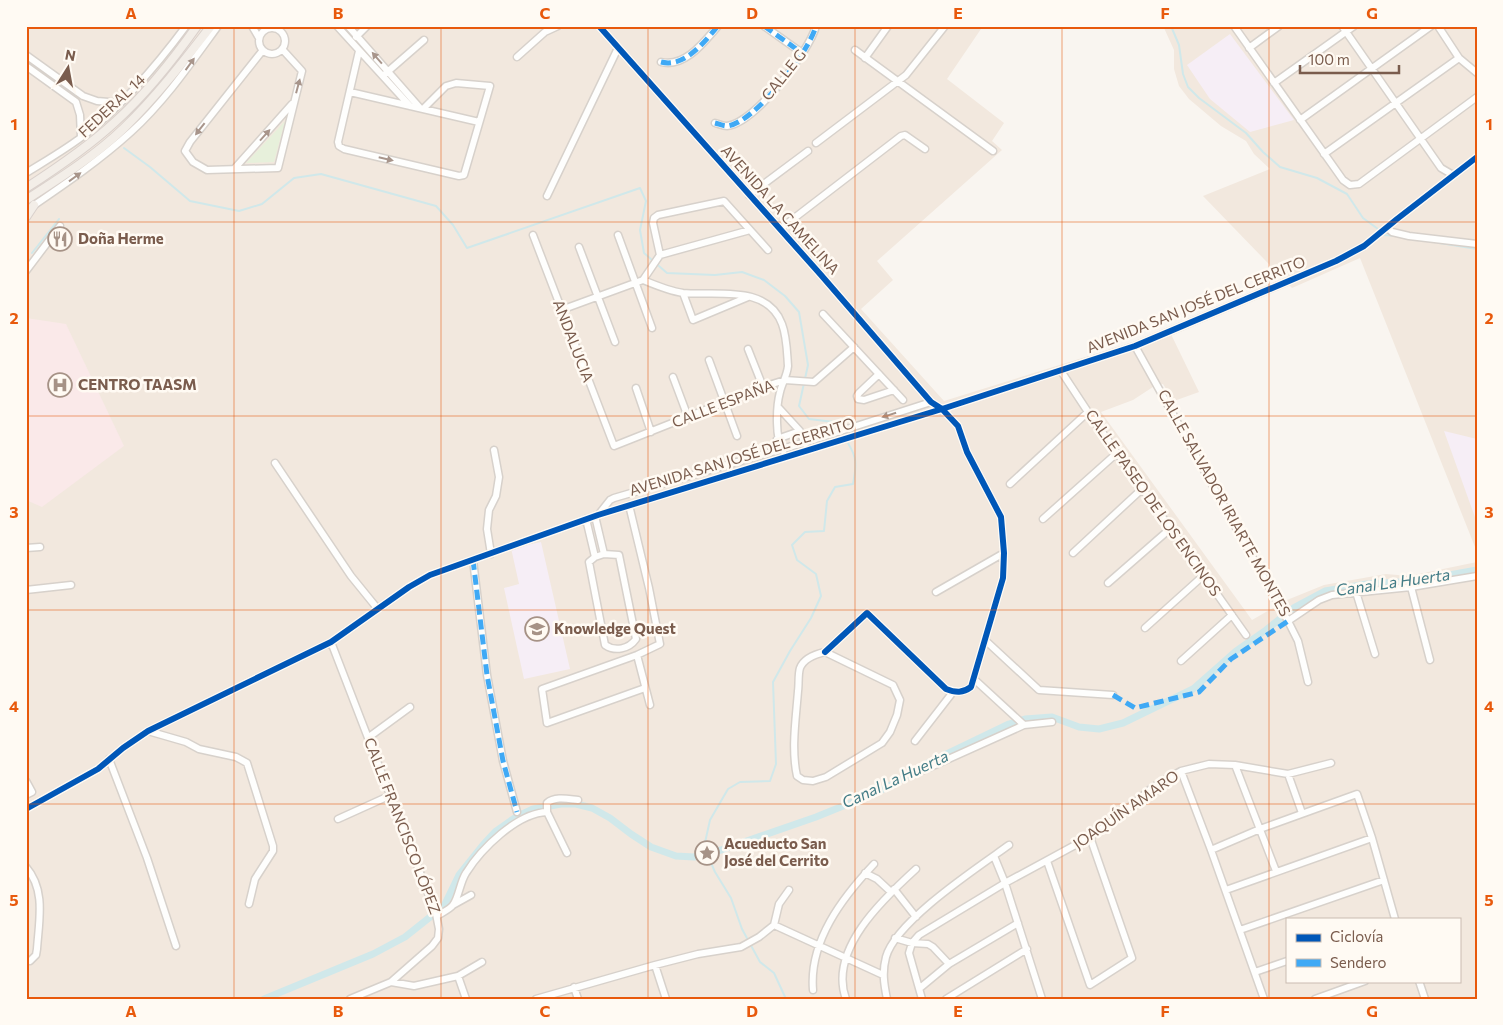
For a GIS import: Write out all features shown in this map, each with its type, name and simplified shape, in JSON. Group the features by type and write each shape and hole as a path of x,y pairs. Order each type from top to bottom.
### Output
{"main road":[{"path":"26,188 62,165 115,122 159,76 197,26"},
{"path":"26,200 69,172 124,129 148,104 211,26"},
{"path":"26,217 34,205"}],"street":[{"name":"FEDERAL 14","path":"26,173 81,137 109,114 164,55 186,26"},
{"path":"26,210 78,175 131,132 154,109 180,78 218,26"},
{"path":"252,26 259,38 260,46 270,54 282,49 285,41 283,33 276,28 267,27 260,34 259,38"},
{"path":"336,26 410,106"},
{"path":"348,26 421,108"},
{"path":"351,42 368,26"},
{"path":"517,57 545,32 558,26"},
{"name":"AVENIDA LA CAMELINA","path":"599,26 931,402 942,409 958,426 967,452 1001,516 1004,553 1003,578 974,679"},
{"path":"661,62 667,64 680,61 702,44 718,26"},
{"path":"764,26 802,53"},
{"name":"CALLE G","path":"715,123 726,126 734,123 758,107 784,80 813,36 816,26"},
{"path":"865,58 888,26"},
{"path":"816,143 906,75 945,26"},
{"path":"1234,26 1324,154 1343,180 1350,185 1359,184 1477,97"},
{"path":"1249,48 1279,26"},
{"path":"1274,83 1344,29 1354,26"},
{"path":"1300,120 1431,26"},
{"path":"1438,26 1459,58 1477,73"},
{"path":"1344,29 1441,168 1453,175"},
{"path":"382,76 424,40"},
{"path":"547,196 618,48"},
{"path":"263,50 190,142 185,151 194,162 207,170 278,168 302,71 282,49"},
{"path":"855,50 993,151"},
{"path":"359,51 338,142 339,146 344,149 459,176 464,175 490,86 456,83 446,86 421,108"},
{"path":"26,55 84,96 97,101 120,103"},
{"path":"1324,154 1459,58"},
{"path":"33,70 38,64"},
{"path":"26,66 76,102 80,115 81,137"},
{"path":"350,92 479,122"},
{"path":"235,168 294,102"},
{"path":"780,229 901,136 905,135 925,149"},
{"path":"749,194 808,151"},
{"name":"AVENIDA SAN JOSÉ DEL CERRITO","path":"26,809 98,769 123,748 148,731 331,642 409,586 430,575 629,505 942,409 1136,346 1336,261 1364,246 1477,157"},
{"path":"1441,168 1442,184"},
{"path":"658,257 653,223 654,218 658,215 724,201 768,250"},
{"path":"26,271 60,226"},
{"path":"1388,227 1392,232 1409,236 1477,244"},
{"path":"561,310 643,280 658,257 750,230"},
{"name":"ANDALUCIA","path":"533,235 614,446"},
{"path":"618,235 652,328"},
{"path":"579,247 615,342"},
{"path":"643,280 683,293 728,293 748,297 762,301 774,309 783,324 788,366 785,380 780,390 778,407"},
{"path":"683,293 693,320 748,297"},
{"path":"823,314 902,400"},
{"name":"CALLE SALVADOR IRIARTE MONTES","path":"1136,346 1288,620 1319,600 1332,595 1411,587 1477,576"},
{"name":"CALLE ESPAÑA","path":"614,446 763,387 785,380 810,382 817,380 854,347"},
{"path":"748,349 763,387"},
{"path":"709,360 737,436"},
{"name":"CALLE PASEO DE LOS ENCINOS","path":"1061,371 1246,635"},
{"path":"879,374 859,393 858,399 864,400 894,390"},
{"path":"673,377 688,417"},
{"path":"636,388 651,432"},
{"name":"AVENIDA SAN JOSÉ DEL CERRITO","path":"597,516 610,500 614,498 834,433 931,402"},
{"name":"CALLE ESPAÑA","path":"778,407 800,431 805,450"},
{"name":"CALLE ESPAÑA","path":"778,407 777,439 786,456"},
{"path":"1010,484 1088,412"},
{"path":"777,439 800,431"},
{"path":"491,554 487,529 489,510 496,496 499,477 494,450"},
{"path":"1043,519 1117,453"},
{"path":"275,464 351,576 377,608"},
{"path":"1073,553 1142,488"},
{"path":"614,498 611,506 617,509"},
{"path":"629,505 643,560 660,644 637,655 542,689 547,723 645,688"},
{"path":"597,516 604,554"},
{"path":"586,519 595,557"},
{"path":"1108,583 1171,528"},
{"path":"26,548 40,547"},
{"path":"936,592 1004,553"},
{"path":"604,554 620,555 636,639 633,644 622,649 610,649 605,645 589,562 595,557 604,554"},
{"path":"473,560 486,675 503,761 517,812"},
{"path":"1145,628 1204,575"},
{"path":"26,590 71,585"},
{"path":"1411,587 1430,660"},
{"path":"1356,592 1375,654"},
{"path":"825,652 893,686 900,700 897,715 890,732 882,743 826,777 812,781 803,780 797,776 795,766 795,722 800,668 806,660 815,654 825,652 866,613 946,690 953,692 966,691 971,687 974,679 1024,724"},
{"path":"1181,661 1232,615"},
{"path":"1288,620 1298,641 1308,682"},
{"path":"984,640 1039,690 1113,695"},
{"name":"CALLE FRANCISCO LÓPEZ","path":"331,642 436,914 439,929 438,938 391,982 350,999"},
{"path":"637,655 650,706"},
{"path":"915,740 953,692"},
{"path":"369,738 410,707"},
{"path":"924,770 1024,724 1052,722"},
{"path":"148,731 186,742 199,749 236,757 247,763 273,846 273,852 255,879 249,904"},
{"path":"110,759 147,858 176,946"},
{"name":"JOAQUÍN AMARO","path":"912,943 919,935 1005,883 1090,837 1119,816 1153,787 1181,771 1209,764 1235,764 1288,774 1331,763"},
{"path":"1235,764 1276,870"},
{"path":"1181,771 1226,890 1264,999"},
{"path":"1288,774 1302,813"},
{"path":"26,781 29,794"},
{"path":"1211,850 1260,829 1357,794 1372,838 1395,918"},
{"path":"338,819 391,795"},
{"path":"453,905 465,874 480,854 513,824 547,808 551,800 578,800"},
{"path":"547,808 567,853"},
{"path":"1047,861 1090,985 1132,958 1090,837"},
{"path":"1226,890 1276,870 1372,838"},
{"path":"887,999 883,975 887,955 895,938 938,897 1009,845"},
{"path":"994,856 1005,883 1042,999"},
{"path":"813,990 812,974 819,944 830,920 874,864"},
{"path":"26,867 32,874 40,896 37,949 36,955 30,961"},
{"path":"846,999 842,988 845,957 856,935 893,890 916,869"},
{"path":"866,873 893,890 916,917"},
{"path":"1240,930 1384,880"},
{"path":"536,999 654,965 698,954 741,947 759,937 774,925 779,904 789,890"},
{"path":"436,914 471,895"},
{"path":"920,988 949,964 1018,923"},
{"path":"774,925 883,975"},
{"path":"895,938 912,943 928,944 949,964"},
{"path":"912,943 909,953 922,999"},
{"path":"946,999 1027,949"},
{"path":"1255,972 1286,961"},
{"path":"391,982 414,986 458,976 482,962"},
{"path":"654,965 666,999"},
{"path":"458,976 466,999"},
{"path":"1315,999 1362,982"},
{"path":"1419,982 1425,999"},
{"path":"574,987 578,999"}],"shaded area":[{"path":"26,26 983,26 947,79 1004,123 992,141 1002,150 877,261 893,280 861,309 944,401 1137,341 1168,328 1199,392 1174,401 1163,384 1156,385 1133,400 1101,412 1252,620 1287,600 1324,585 1386,574 1409,576 1477,562 1477,999 26,999"},
{"path":"1161,26 1477,26 1477,552 1360,258 1292,288 1203,196 1270,169 1254,154 1246,141 1221,126 1189,99 1179,86 1174,69 1174,50 1164,28"},
{"path":"1230,34 1294,120 1250,132 1210,99 1187,65"},
{"name":"CENTRO TAASM","path":"26,318 66,324 124,446 42,507 26,500"},
{"path":"1444,431 1477,439 1477,520 1476,520"},
{"name":"Knowledge Quest","path":"541,542 570,669 524,679 504,588 519,584 511,548"}],"green space":[{"path":"285,121 274,162 246,163"}],"waterway":[{"path":"1171,26 1179,45 1183,74 1188,87 1199,98 1246,133 1280,167 1317,178 1347,194 1363,218 1378,229"},
{"path":"124,148 190,201 239,211 262,204 294,178 321,174 436,206 453,225 467,248 640,188 646,201 640,230 644,253 667,273 715,275 742,272 764,280 785,296 799,312 808,365 799,406 809,419 834,422 839,430"},
{"path":"32,253 59,219"},
{"path":"1384,235 1398,236"},
{"path":"1440,243 1477,249"},
{"path":"786,999 774,973 760,962 742,929 731,898 715,872 704,847 710,820 728,789 740,782 770,781 776,764 773,682 811,618 821,596 816,574 797,560 792,545 805,532 824,531 827,501 835,487 853,484 855,458 842,434"},
{"name":"Canal La Huerta","path":"264,999 373,954 405,937 444,906 459,875 496,831 516,817 533,809 561,804 576,804 592,808 610,818 651,847 676,856 694,857 721,850 816,817 875,793 928,763 1009,724 1025,719 1052,717 1079,727 1099,729 1123,723 1193,689 1236,651 1295,607 1325,591 1367,584 1416,581 1477,570"}],"marked path":[{"path":"661,62 670,63 686,57 700,46 718,26"},
{"path":"764,26 802,53"},
{"path":"715,123 727,126 739,122 766,100 803,52 816,26"},
{"path":"473,560 487,675 503,761 517,812"},
{"path":"1113,695 1135,708 1199,692 1231,659 1288,621"}],"cycle path":[{"path":"599,26 821,275 931,402 942,409 958,426 967,452 1001,517 1004,553 1003,578 971,687 959,692 946,689 867,613 825,652"},
{"path":"26,809 98,769 123,748 148,731 331,642 409,587 430,575 598,515 942,409 1135,346 1336,261 1364,246 1477,157"}],"place":[{"name":"Doña Herme","path":"60,239"},
{"name":"CENTRO TAASM","path":"60,385"},
{"name":"Knowledge Quest","path":"537,629"},
{"name":"Acueducto San José del Cerrito","path":"707,853"}]}
